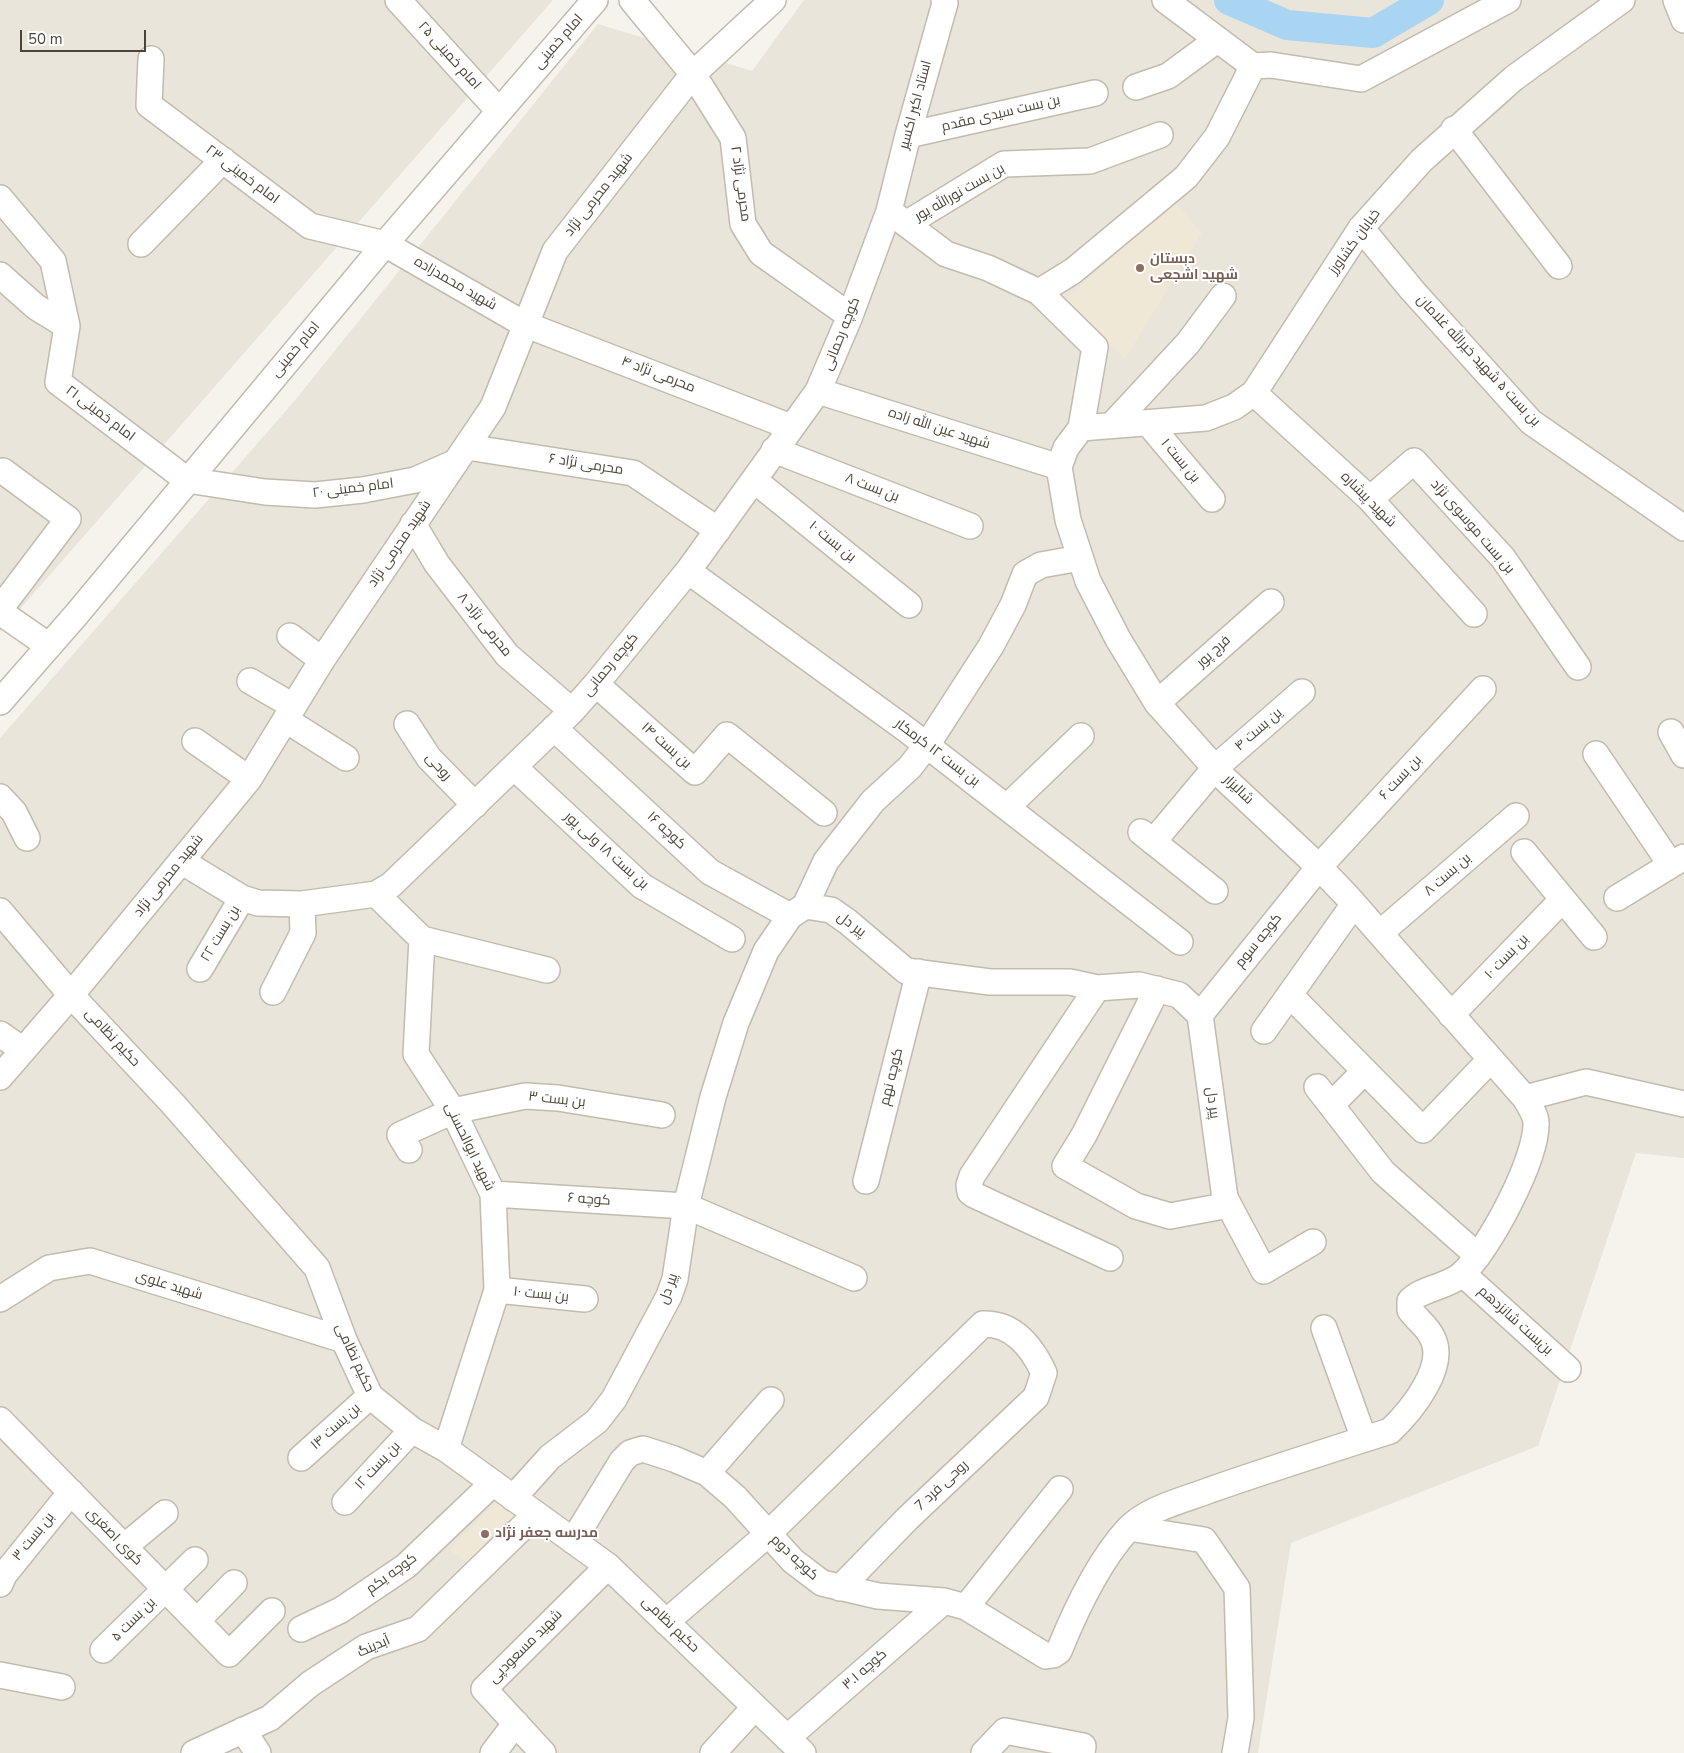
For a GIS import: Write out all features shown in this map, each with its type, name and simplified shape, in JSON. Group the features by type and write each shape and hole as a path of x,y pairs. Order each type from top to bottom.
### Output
{"street":[{"name":"امام خمینی ۲۵","path":"398,0 499,111"},
{"name":"محرمی نژاد ۲","path":"632,0 693,74 733,138 743,224 761,253 850,316"},
{"name":"شهید محرمی نژاد","path":"0,1077 71,995 249,779 322,660 493,407 524,324 555,251 693,74 773,0"},
{"name":"استاد اکبر اکسیر","path":"897,217 908,135 945,4 944,0"},
{"path":"1165,0 1253,66 1271,65 1361,78 1508,0"},
{"name":"خیابان کشاورز","path":"1081,428 1206,418 1234,408 1254,393 1361,228 1422,160 1454,129 1514,78 1622,0"},
{"path":"1676,0 1684,20"},
{"name":"امام خمینی","path":"0,702 499,111 585,4"},
{"path":"1136,87 1168,76 1217,40"},
{"name":"امام خمینی ۲۳","path":"151,59 149,105 310,226 385,244"},
{"path":"1038,292 1072,271 1186,177 1217,137 1253,66"},
{"name":"بن بست سیدی مقدم","path":"908,135 1095,93"},
{"path":"1454,129 1559,266"},
{"name":"بن بست نورالله پور","path":"897,217 1004,164 1090,161 1160,135"},
{"path":"141,244 223,160"},
{"path":"0,198 53,261 67,326"},
{"path":"897,217 946,254 988,268 1038,292 1095,348 1081,428 1066,448 1059,467"},
{"name":"کوچه رحمانی","path":"181,860 242,898 258,903 302,904 376,894 391,885 572,711 688,571 818,391 850,316 897,217"},
{"name":"بن بست ۵ شهید خیرالله غلامان","path":"1361,228 1412,290 1531,422 1684,528"},
{"name":"شهید محمدزاده","path":"385,244 524,324"},
{"path":"0,275 36,307 67,326"},
{"path":"1112,425 1188,343 1223,296"},
{"name":"محرمی نژاد ۴","path":"524,324 791,427"},
{"name":"امام خمینی ۲۱","path":"67,326 58,382 187,480"},
{"name":"شهید عین الله زاده","path":"818,391 1059,467"},
{"name":"شهید پیشاره","path":"1254,393 1370,499 1474,614"},
{"name":"بن بست ۱","path":"1148,423 1212,499"},
{"name":"بن بست ۸","path":"774,450 970,526"},
{"name":"امام خمینی ۲۰","path":"187,480 265,492 315,495 363,490 414,480 462,455"},
{"name":"محرمی نژاد ۶","path":"462,455 633,473 718,530"},
{"name":"بن بست موسوی نژاد","path":"1370,499 1414,461 1503,558 1578,667"},
{"name":"شالیزار","path":"1059,467 1068,520 1088,581 1118,639 1157,703 1215,768 1319,866 1525,1098 1536,1120 1535,1134 1518,1185 1470,1265"},
{"path":"3,472 68,519 0,610 49,646"},
{"name":"بن بست ۱۰","path":"754,480 909,605"},
{"name":"محرمی نژاد ۸","path":"413,524 436,564 507,655 572,711"},
{"path":"797,911 826,861 873,801 910,767 927,745 991,646 1013,605 1025,574 1041,565 1080,558"},
{"name":"بن بست ۱۲ کرمکار","path":"688,571 927,745 1180,942"},
{"name":"فرج پور","path":"1157,703 1271,602"},
{"path":"290,636 322,660"},
{"path":"250,681 346,758"},
{"name":"بن بست ۱۴","path":"596,684 695,772 727,735 824,813"},
{"name":"بن بست ۶","path":"1319,866 1483,688"},
{"name":"ین بست ۴","path":"1215,890 1147,837 1215,768 1302,692"},
{"name":"روحی","path":"407,724 429,758 475,805"},
{"name":"کوچه ۱۶","path":"554,728 710,872 797,911"},
{"path":"1671,732 1684,755"},
{"path":"1007,807 1082,736"},
{"path":"195,741 249,779"},
{"path":"1596,754 1677,861 1617,898"},
{"name":"بن بست ۱۸ ولی پور","path":"514,767 642,886 732,939"},
{"path":"0,796 14,812 27,838"},
{"name":"بن بست ۸","path":"1380,933 1516,816"},
{"path":"1524,852 1594,937"},
{"name":"کوچه سوم","path":"1200,1015 1319,866"},
{"path":"376,894 422,939 547,970"},
{"name":"بن بست ۲۲","path":"200,969 242,898"},
{"name":"بن بست ۱۰","path":"1451,1015 1563,899"},
{"path":"274,992 303,933 302,904"},
{"path":"1264,1031 1354,904"},
{"name":"پیر دل","path":"513,1498 550,1457 596,1421 614,1399 669,1296 675,1279 686,1206 713,1097 736,1023 766,951 797,911 831,910 906,971 990,982 1070,982 1097,988 1139,985 1178,995 1200,1015 1225,1198 1264,1271 1313,1242"},
{"name":"حکیم نظامی","path":"0,911 71,995 174,1104 317,1268 344,1340 370,1396 412,1430 446,1449 608,1566 795,1745"},
{"name":"شهید ابوالحسنی","path":"422,939 416,1054 453,1111 492,1194 497,1290 446,1449"},
{"name":"کوچه نهم","path":"866,1181 919,972"},
{"path":"1097,988 972,1176 969,1185 970,1192 974,1195 1110,1258"},
{"path":"1157,989 1084,1135 1065,1166 1136,1206 1170,1216 1229,1205"},
{"path":"1290,995 1423,1130 1490,1060"},
{"path":"0,1034 23,1050"},
{"name":"بن‌بست شانزدهم","path":"1365,1071 1324,1096 1383,1172 1568,1369"},
{"path":"1525,1098 1586,1082 1684,1104"},
{"name":"بن بست ۳","path":"409,1150 400,1135 453,1111 525,1096 558,1098 662,1115"},
{"name":"کوچه ۶","path":"492,1194 686,1206 854,1278"},
{"name":"شهید علوی","path":"0,1299 48,1268 90,1261 344,1340"},
{"path":"1130,1528 1165,1507 1290,1462 1390,1431 1400,1422 1434,1370 1438,1358 1437,1348 1427,1329 1410,1310 1410,1301 1420,1294 1453,1282 1470,1265"},
{"name":"بن بست ۱۰","path":"497,1290 585,1300"},
{"name":"روحی فرد 7","path":"768,1534 983,1324 1004,1326 1025,1343 1044,1373 1042,1384 1036,1397 907,1519 840,1588"},
{"path":"1324,1328 1364,1439"},
{"name":"بن یست ۱۴","path":"301,1458 370,1396"},
{"path":"706,1473 771,1400"},
{"name":"کوی اصغری","path":"0,1420 229,1654 272,1611"},
{"name":"بن یست ۱۲","path":"345,1502 412,1430"},
{"name":"کوچه دوم","path":"574,1541 622,1462 630,1453 642,1449 674,1459 706,1473 735,1497 793,1562 822,1583 878,1596 955,1604 1046,1656 1053,1655 1059,1650 1103,1562 1130,1528"},
{"name":"کوچه یکم","path":"301,1629 341,1610 406,1566 493,1483"},
{"name":"کوچه ۳.۱","path":"795,1745 955,1604 1060,1489"},
{"name":"بن بست ۳","path":"1,1577 70,1492"},
{"path":"124,1546 165,1512"},
{"name":"آبدینگ","path":"194,1753 270,1718 310,1684 366,1647 418,1629 535,1515"},
{"path":"1130,1528 1204,1540 1237,1588 1242,1718 1235,1753"},
{"path":"666,1622 768,1534"},
{"name":"بن بست ۵","path":"103,1650 195,1560"},
{"name":"شهید مسعودپی","path":"543,1753 484,1689 608,1566"},
{"path":"197,1621 234,1583"},
{"path":"0,1675 62,1687"},
{"path":"713,1753 755,1707"},
{"path":"494,1753 516,1724"},
{"path":"243,1730 258,1753"},
{"path":"984,1753 1005,1731 1083,1746 1082,1753"}],"shaded area":[{"path":"0,0 553,0 0,632"},
{"path":"804,0 1684,0 1684,1158 1636,1153 1538,1446 1291,1543 1258,1753 0,1753 0,738 291,405 598,24 752,71"},
{"name":"دبستان شهید اشجعی","path":"1174,201 1202,233 1125,359 1061,303"},
{"name":"مدرسه جعفر نژاد","path":"499,1499 519,1518 475,1567 449,1550"}],"waterway":[{"path":"1229,0 1287,25 1373,33 1429,0"}],"place":[{"name":"دبستان شهید اشجعی","path":"1140,268"},
{"name":"مدرسه جعفر نژاد","path":"485,1534"}]}
